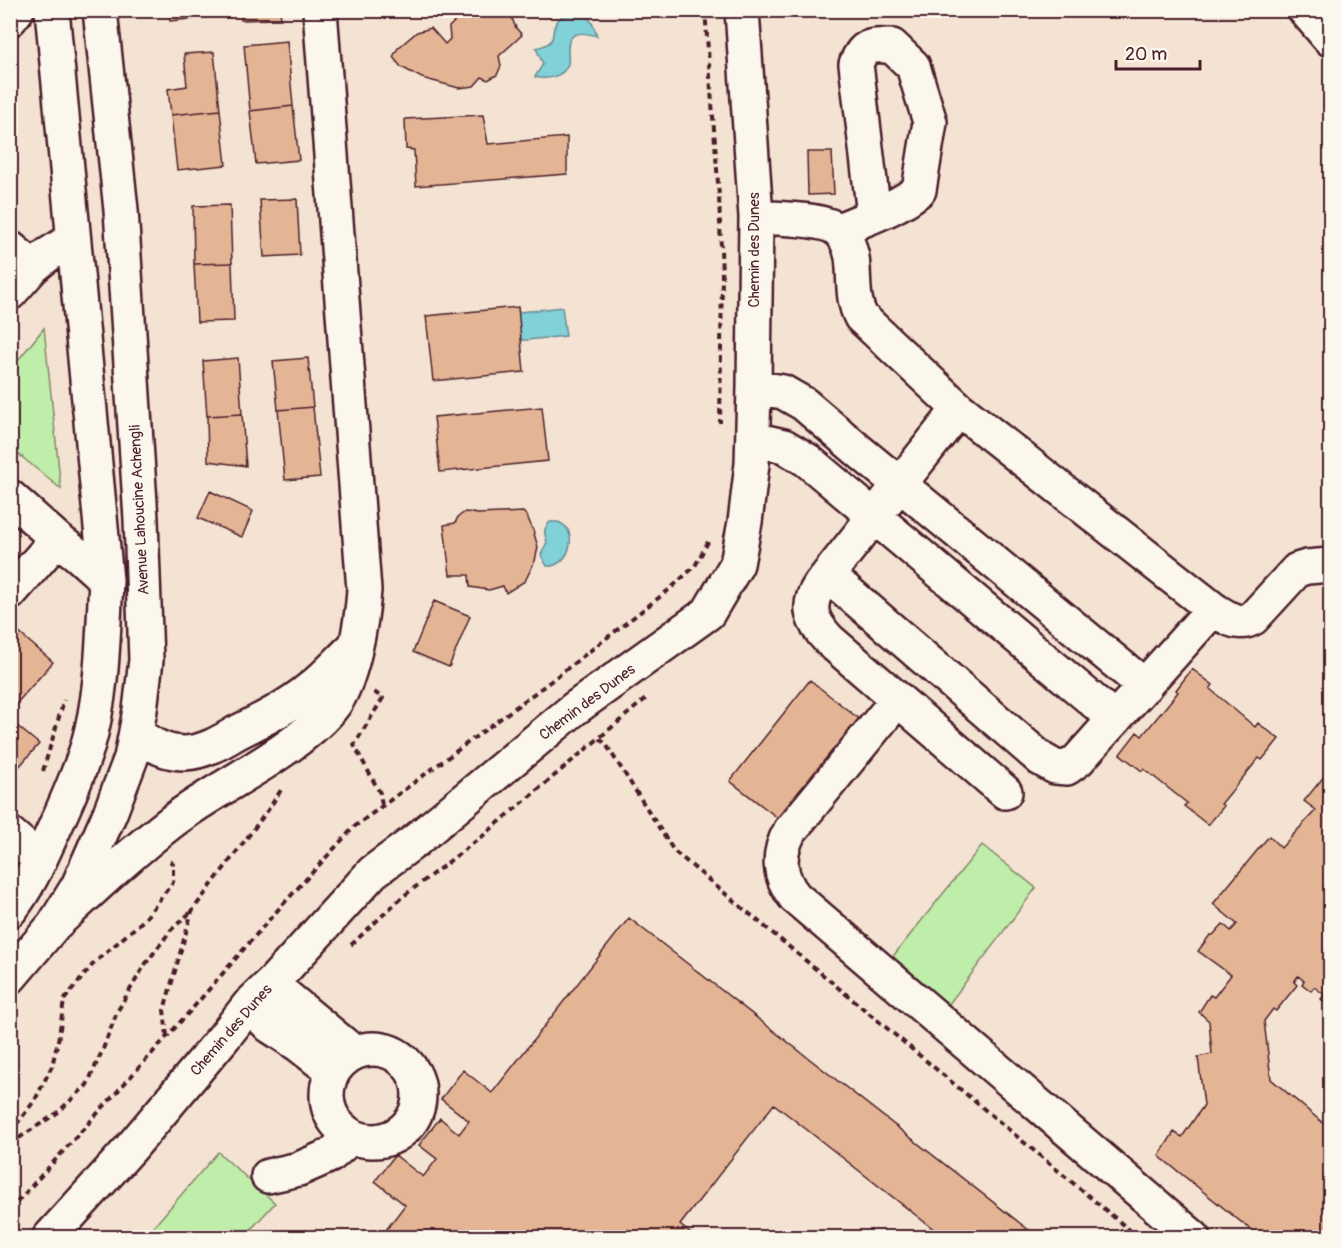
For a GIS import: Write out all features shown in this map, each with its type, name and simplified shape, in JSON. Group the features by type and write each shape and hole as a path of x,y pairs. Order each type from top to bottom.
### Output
{"street":[{"path":"10,19 17,10"},
{"path":"10,910 18,901 40,860 70,794 87,747 98,698 106,580 52,10"},
{"name":"Avenue Lahoucine Achengli","path":"10,977 54,925 78,886 110,813 130,758 147,660 141,519 121,210 100,10"},
{"path":"54,925 175,819 262,765 318,723 334,706 345,683 356,646 363,616 364,590 320,10"},
{"name":"Chemin des Dunes","path":"49,1238 130,1149 260,995 373,872 415,841 574,709 708,613 737,564 746,522 752,464 756,217 742,10"},
{"path":"1305,10 1330,39"},
{"path":"839,230 874,215"},
{"path":"756,217 827,225 839,230 850,248 856,307 861,317 959,409 1213,609 1235,621 1248,621 1298,570 1307,567 1330,566"},
{"path":"10,293 22,258 49,254 73,239"},
{"path":"754,387 783,392 804,404 1145,686"},
{"path":"959,409 814,593 811,612 814,623 829,640 1005,792"},
{"path":"753,439 784,446 807,459 1115,719"},
{"path":"10,496 106,580"},
{"path":"10,593 57,539"},
{"path":"828,575 1041,759 1054,767 1066,768 1078,760 1213,609"},
{"path":"136,732 146,742 172,752 200,751 213,746 296,700 356,646"},
{"path":"898,699 784,841 780,865 787,888 804,905 1194,1238"},
{"path":"10,834 40,860"},
{"path":"260,995 270,1026 299,1045 342,1061"},
{"path":"373,1048 392,1052 408,1064 418,1082 419,1104 410,1124 393,1137 372,1142 351,1137 333,1120 325,1095 342,1061 373,1048"},
{"path":"267,1176 299,1169 331,1155 351,1137"}],"path":[{"path":"705,10 719,196 722,276 720,431"},
{"path":"10,1210 354,827 551,681 670,589 695,566 712,536"},
{"path":"350,946 401,898 484,835 652,693"},
{"path":"41,778 65,697"},
{"path":"599,738 607,746 674,851 1139,1238"},
{"path":"361,759 380,793 382,806"},
{"path":"10,1144 57,1113 87,1085 104,1049 117,1012 144,966 171,930 192,911 268,810 286,782"},
{"path":"10,1133 35,1100 52,1066 64,1000 94,963 145,919 166,891 172,882 173,864 168,857"},
{"path":"166,1036 164,1010 192,911"}],"green space":[{"path":"44,328 61,489 11,448 11,369"},
{"path":"982,845 1036,888 943,1012 886,965"},
{"path":"218,1152 275,1203 244,1237 144,1238"}],"water":[{"path":"572,12 589,18 597,36 582,33 573,35 569,43 566,69 549,78 535,77 543,64 536,48 552,40 555,24 562,16"},
{"path":"562,307 566,336 517,341 512,313"},
{"path":"550,522 558,522 565,526 569,533 570,546 560,562 547,566 541,555 547,542 545,529"}],"building":[{"path":"170,10 210,10 211,17 170,21"},
{"path":"241,10 280,10 281,19 241,20"},
{"path":"511,16 522,35 499,56 501,66 497,75 488,80 482,77 474,86 459,88 422,78 401,67 393,57 398,48 417,32 431,28 445,44 450,39 449,27 458,18"},
{"path":"287,41 293,106 250,111 244,45"},
{"path":"214,52 220,110 171,115 168,89 187,86 184,54"},
{"path":"293,106 299,160 256,164 250,111"},
{"path":"220,110 226,165 177,170 171,115"},
{"path":"483,115 488,144 567,137 567,174 416,186 414,150 406,149 405,119"},
{"path":"807,152 832,152 834,194 808,195"},
{"path":"297,199 300,255 264,257 260,200"},
{"path":"230,205 232,263 194,264 193,206"},
{"path":"232,263 234,321 197,322 194,264"},
{"path":"518,307 524,372 433,381 426,316"},
{"path":"238,358 242,414 207,416 203,361"},
{"path":"308,358 313,407 278,410 273,361"},
{"path":"313,407 320,477 285,480 278,410"},
{"path":"542,407 548,461 440,472 434,417"},
{"path":"242,414 246,466 208,461 207,416"},
{"path":"210,491 253,511 242,537 198,518"},
{"path":"465,512 478,514 523,512 527,516 538,547 535,561 525,581 506,593 503,586 489,590 470,587 469,575 450,575 444,525 455,523 458,517"},
{"path":"434,601 470,616 449,667 413,652"},
{"path":"17,631 53,662 16,704 10,699 10,638"},
{"path":"1192,669 1213,685 1210,689 1255,727 1258,723 1279,739 1262,760 1259,758 1221,804 1224,806 1208,825 1184,806 1187,803 1144,769 1142,771 1120,754 1137,732 1142,736 1178,692 1176,690"},
{"path":"810,680 859,719 779,819 730,781"},
{"path":"10,720 39,744 10,777"},
{"path":"1330,769 1330,1007 1321,999 1325,995 1314,987 1311,991 1302,984 1304,981 1298,976 1294,982 1297,985 1276,1011 1273,1009 1264,1021 1271,1079 1330,1129 1330,1238 1261,1238 1159,1156 1174,1132 1182,1137 1204,1105 1198,1057 1212,1054 1209,1021 1199,1012 1210,995 1214,997 1231,975 1198,951 1210,935 1213,935 1223,924 1231,931 1237,924 1213,904 1269,836 1281,848 1316,810 1304,801"},
{"path":"629,918 1039,1238 945,1238 774,1104 680,1225 696,1238 380,1238 405,1205 375,1181 395,1155 423,1177 437,1159 419,1145 440,1118 459,1134 469,1121 441,1099 463,1070 492,1093"}]}
